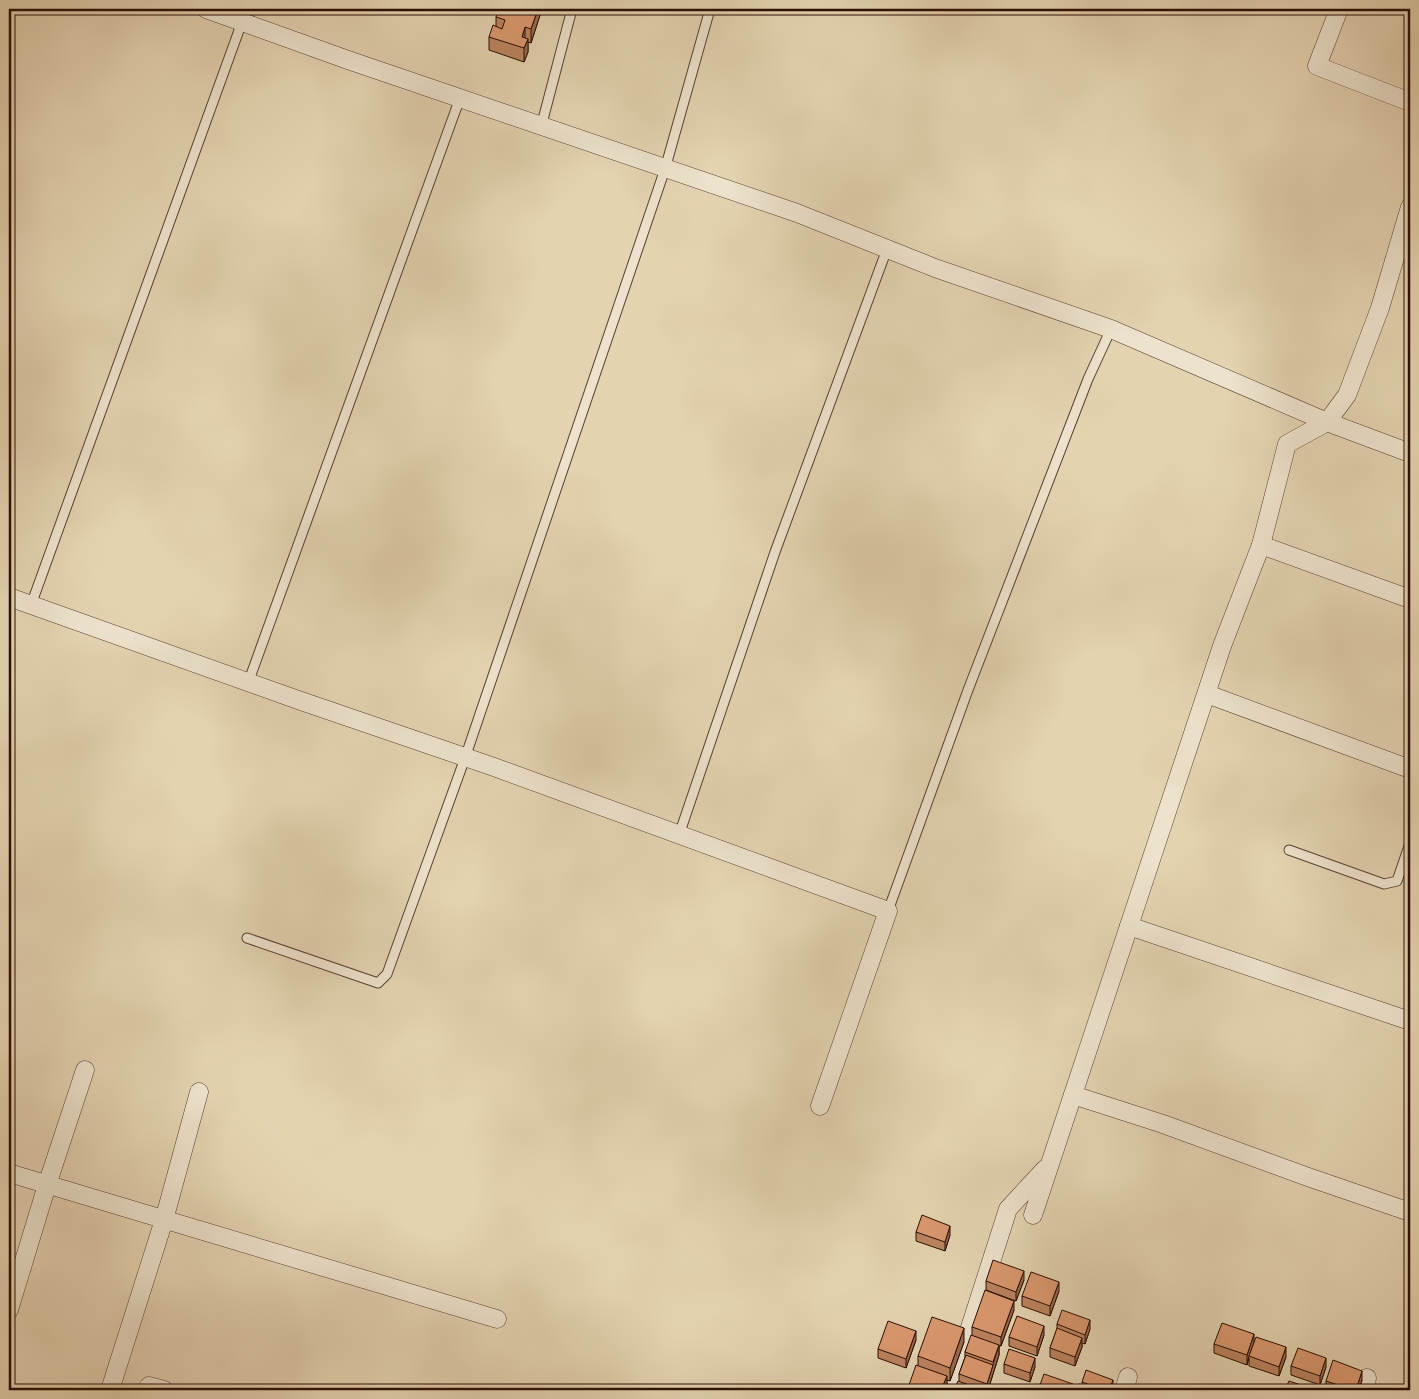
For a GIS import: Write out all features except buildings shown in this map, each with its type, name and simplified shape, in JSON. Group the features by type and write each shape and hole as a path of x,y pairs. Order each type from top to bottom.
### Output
{"street":[{"path":"206,9 542,127 797,213 935,268 1111,329 1328,422 1410,453"},
{"path":"1339,9 1317,66 1410,102"},
{"path":"1033,1215 1222,646 1261,546 1287,444 1328,422 1347,395 1380,308 1410,207"},
{"path":"1261,546 1410,599"},
{"path":"9,597 248,683 465,758 888,911 820,1106"},
{"path":"1207,694 1410,769"},
{"path":"1129,926 1410,1021"},
{"path":"9,1310 46,1185 86,1070"},
{"path":"110,1390 164,1220 199,1092"},
{"path":"1073,1095 1163,1124 1308,1178 1410,1212"},
{"path":"950,1390 1008,1209 1050,1164"},
{"path":"9,1173 496,1319"}],"lane":[{"path":"542,127 572,9"},
{"path":"247,938 378,983 386,974 465,758 665,169 710,9"},
{"path":"31,605 242,22"},
{"path":"248,683 460,98"},
{"path":"679,835 775,552 887,249"},
{"path":"888,911 968,690 1088,379 1111,329"},
{"path":"1289,850 1384,884 1397,881 1410,843"}]}
